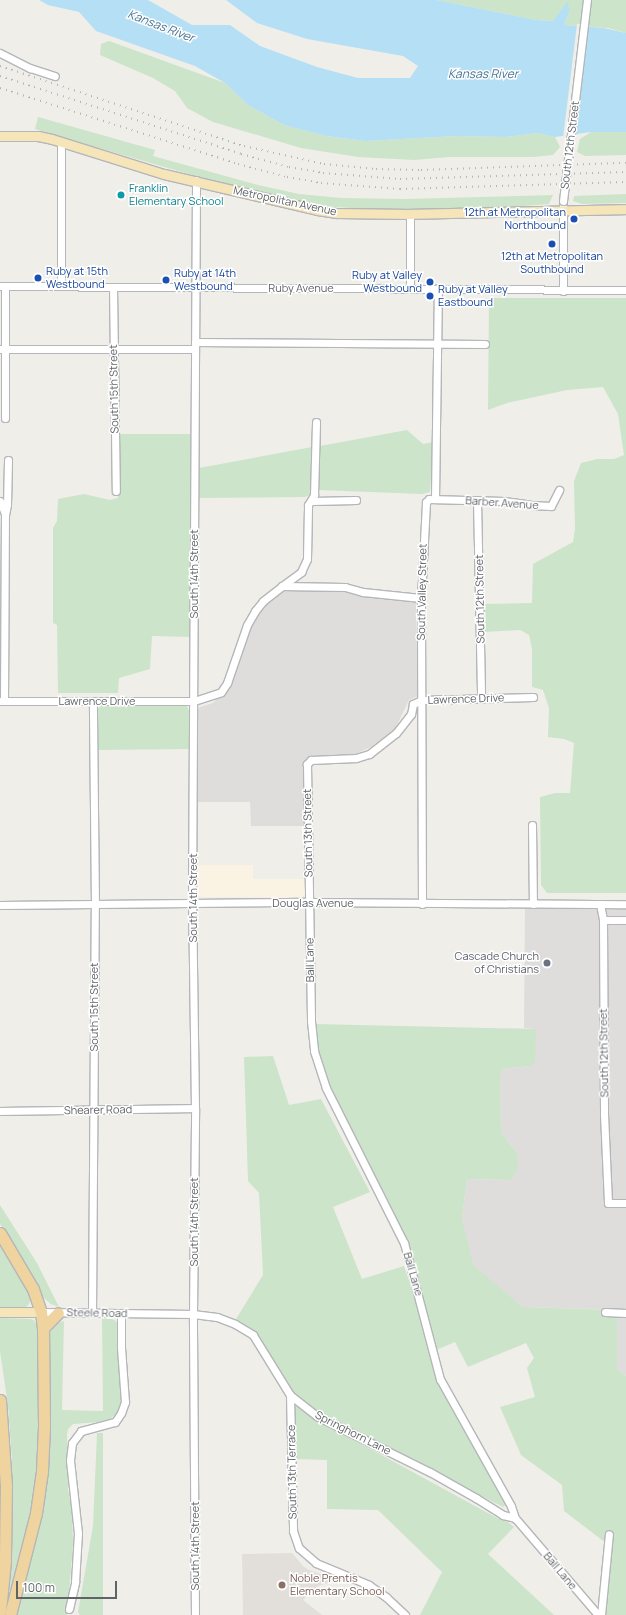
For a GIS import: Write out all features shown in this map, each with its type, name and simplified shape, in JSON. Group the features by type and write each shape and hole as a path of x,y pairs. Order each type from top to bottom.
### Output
{"highway":[{"path":"0,1233 33,1289 41,1312 42,1328 44,1427 42,1471 36,1513 10,1615"},
{"path":"42,1328 58,1313"},
{"path":"0,1400 4,1447 6,1517 5,1561 0,1611"}],"main road":[{"name":"Metropolitan Avenue","path":"0,136 38,136 133,165 317,210 359,214 410,214 626,209"},
{"name":"Steele Road","path":"4,1312 41,1312"}],"street":[{"name":"South 12th Street","path":"563,291 562,211 587,0"},
{"path":"0,53 30,68 55,76"},
{"path":"61,142 61,286"},
{"name":"South 14th Street","path":"195,1615 193,1314 195,1108 192,904 196,180"},
{"path":"410,214 410,288"},
{"path":"3,286 5,418"},
{"name":"Ruby Avenue","path":"3,286 438,288 563,291 626,290"},
{"name":"South 15th Street","path":"113,287 116,491"},
{"path":"435,499 438,288"},
{"path":"3,349 485,344"},
{"path":"313,501 316,422"},
{"path":"2,701 5,515 7,505 8,460"},
{"name":"Barber Avenue","path":"435,499 477,500 551,506 559,490"},
{"name":"South Valley Street","path":"422,904 421,598 425,504 429,499 435,499"},
{"path":"282,586 301,572 305,566 307,559 308,505 313,501 356,500"},
{"name":"South 12th Street","path":"477,500 482,698"},
{"path":"0,501 5,515"},
{"path":"282,586 345,587 363,592 421,598"},
{"name":"Lawrence Drive","path":"2,701 194,701 211,697 221,692 227,683 247,625 254,611 263,600 282,586"},
{"name":"Lawrence Drive","path":"307,764 311,760 356,758 369,754 396,733 411,714 413,704 422,700 533,697"},
{"name":"South 15th Street","path":"92,1313 95,905 93,701"},
{"name":"South 13th Street","path":"307,764 309,902"},
{"path":"532,825 533,904"},
{"name":"Douglas Avenue","path":"0,905 309,902 422,904 626,904"},
{"name":"Ball Lane","path":"309,902 311,1021 314,1051 326,1088 404,1243 440,1379 511,1506 515,1518 598,1615"},
{"name":"South 12th Street","path":"600,904 603,920 604,1114 608,1203 626,1203"},
{"path":"603,920 626,920"},
{"name":"Shearer Road","path":"0,1110 195,1108"},
{"name":"Steele Road","path":"41,1312 193,1314"},
{"path":"605,1312 626,1313"},
{"path":"69,1609 75,1582 78,1533 70,1460 72,1443 80,1431 115,1422 122,1413 125,1402 121,1347 121,1313"},
{"name":"Springhorn Lane","path":"193,1314 217,1317 235,1324 253,1335 290,1395 317,1416 430,1472 476,1498 503,1516 515,1518"},
{"name":"South 13th Terrace","path":"290,1395 293,1531 299,1548 316,1563 369,1585 386,1597 405,1615"},
{"path":"601,1615 609,1534"}],"shaded area":[{"path":"286,590 349,591 379,597 416,599 418,696 409,700 395,729 371,747 351,756 310,758 306,760 304,764 305,826 251,826 250,802 198,802 198,710 200,707 213,703 225,691 249,625 256,612 277,593"},
{"path":"198,865 253,865 253,879 305,879 305,893 302,898 200,897 198,895"},
{"path":"525,907 626,908 626,1310 523,1307 472,1265 462,1218 467,1179 512,1180 517,1153 501,1132 500,1078 502,1069 530,1066 535,1029 524,1028"},
{"path":"617,1316 626,1316 626,1376 617,1369"},
{"name":"Noble Prentis Elementary School","path":"292,1553 303,1566 309,1570 338,1580 318,1586 303,1600 322,1615 243,1615 242,1554"}],"green space":[{"path":"437,0 626,0 626,33 608,28 564,25 569,13 561,12 553,21 536,20"},
{"path":"109,41 225,83 248,105 284,125 326,136 365,141 457,136 506,137 537,133 555,137 560,147 553,155 533,157 449,157 414,160 358,157 301,148 213,122 187,108 175,91 153,78 100,55 101,44"},
{"path":"38,117 155,150 153,156 258,185 299,194 341,198 405,199 553,195 549,204 523,206 416,210 322,206 296,202 230,186 47,133 35,129"},
{"path":"591,132 626,132 626,155 585,156 577,152 580,139"},
{"path":"626,194 626,203 582,204 573,201 574,196"},
{"path":"489,298 626,298 626,893 547,893 541,885 540,797 555,793 570,793 574,743 564,739 548,737 549,708 543,690 532,687 532,649 529,635 520,630 484,632 483,604 532,603 533,564 573,542 575,529 574,481 581,463 597,459 614,459 624,455 618,414 603,387 567,390 507,403 488,410"},
{"path":"407,430 423,444 433,442 430,492 422,494 318,490 320,446"},
{"path":"117,434 190,434 190,637 152,636 150,669 119,678 118,693 58,693 57,625 53,623 53,528 57,521 58,499 84,494 110,500 118,498"},
{"path":"312,447 310,495 305,497 199,498 199,468"},
{"path":"102,704 186,705 190,712 189,749 97,750 97,710"},
{"path":"314,1024 536,1029 535,1062 530,1066 502,1069 500,1078 501,1132 517,1153 518,1164 516,1172 512,1180 467,1179 462,1218 473,1265 523,1307 617,1310 617,1369 626,1376 626,1615 606,1615 605,1612 610,1544 602,1540 564,1511 562,1485 521,1455 500,1407 535,1397 527,1368 534,1358 526,1343 468,1367 455,1342 436,1350 404,1240 329,1089 316,1047"},
{"path":"273,1056 289,1105 321,1099 370,1192 333,1207 362,1279 404,1266 416,1299 436,1371 506,1501 506,1505 503,1507 322,1414 294,1394 250,1329 236,1319 263,1275 259,1193 248,1181 244,1057"},
{"path":"0,1205 37,1263 59,1307 51,1304 40,1295 23,1260 0,1224"},
{"path":"0,1239 27,1285 31,1298 29,1304 25,1308 0,1308"},
{"path":"0,1318 31,1319 35,1321 38,1331 40,1446 34,1504 10,1592 12,1461 8,1406 0,1351"},
{"path":"102,1318 112,1319 116,1321 117,1324 122,1395 118,1412 110,1419 100,1422 73,1424 68,1429 68,1490 72,1510 73,1545 67,1615 14,1615 38,1517 50,1332 58,1323 64,1321 62,1410 103,1411"},
{"path":"296,1405 323,1423 497,1518 508,1522 514,1527 488,1554 554,1615 420,1615 442,1572 378,1510 327,1509 327,1460 294,1459 294,1408"},
{"path":"97,1433 103,1433 103,1615 80,1615 78,1612 93,1526"}],"water":[{"name":"Kansas River","path":"39,0 148,0 192,25 230,25 260,46 317,67 358,78 410,78 418,66 403,56 307,39 257,23 226,0 437,0 536,20 553,21 568,1 569,13 564,25 604,28 626,33 626,132 591,132 555,137 537,133 506,137 457,136 365,141 326,136 284,125 248,105 225,83 195,66 96,31 79,12 48,5"}],"pier":[{"path":"577,24 589,24 576,136 563,138"}],"railway":[{"path":"0,66 244,146 324,164 376,169 421,170 626,163"},
{"path":"0,76 241,154 289,167 323,173 400,179 626,172"},
{"path":"0,88 238,164 287,177 321,183 400,189 626,182"}],"place":[{"name":"Franklin Elementary School","path":"121,195"},
{"name":"12th at Metropolitan Northbound","path":"574,219"},
{"name":"12th at Metropolitan Southbound","path":"552,244"},
{"name":"Ruby at 15th Westbound","path":"38,278"},
{"name":"Ruby at 14th Westbound","path":"166,280"},
{"name":"Ruby at Valley Westbound","path":"430,282"},
{"name":"Ruby at Valley Eastbound","path":"430,296"},
{"name":"Cascade Church of Christians","path":"547,963"},
{"name":"Noble Prentis Elementary School","path":"282,1585"}]}
